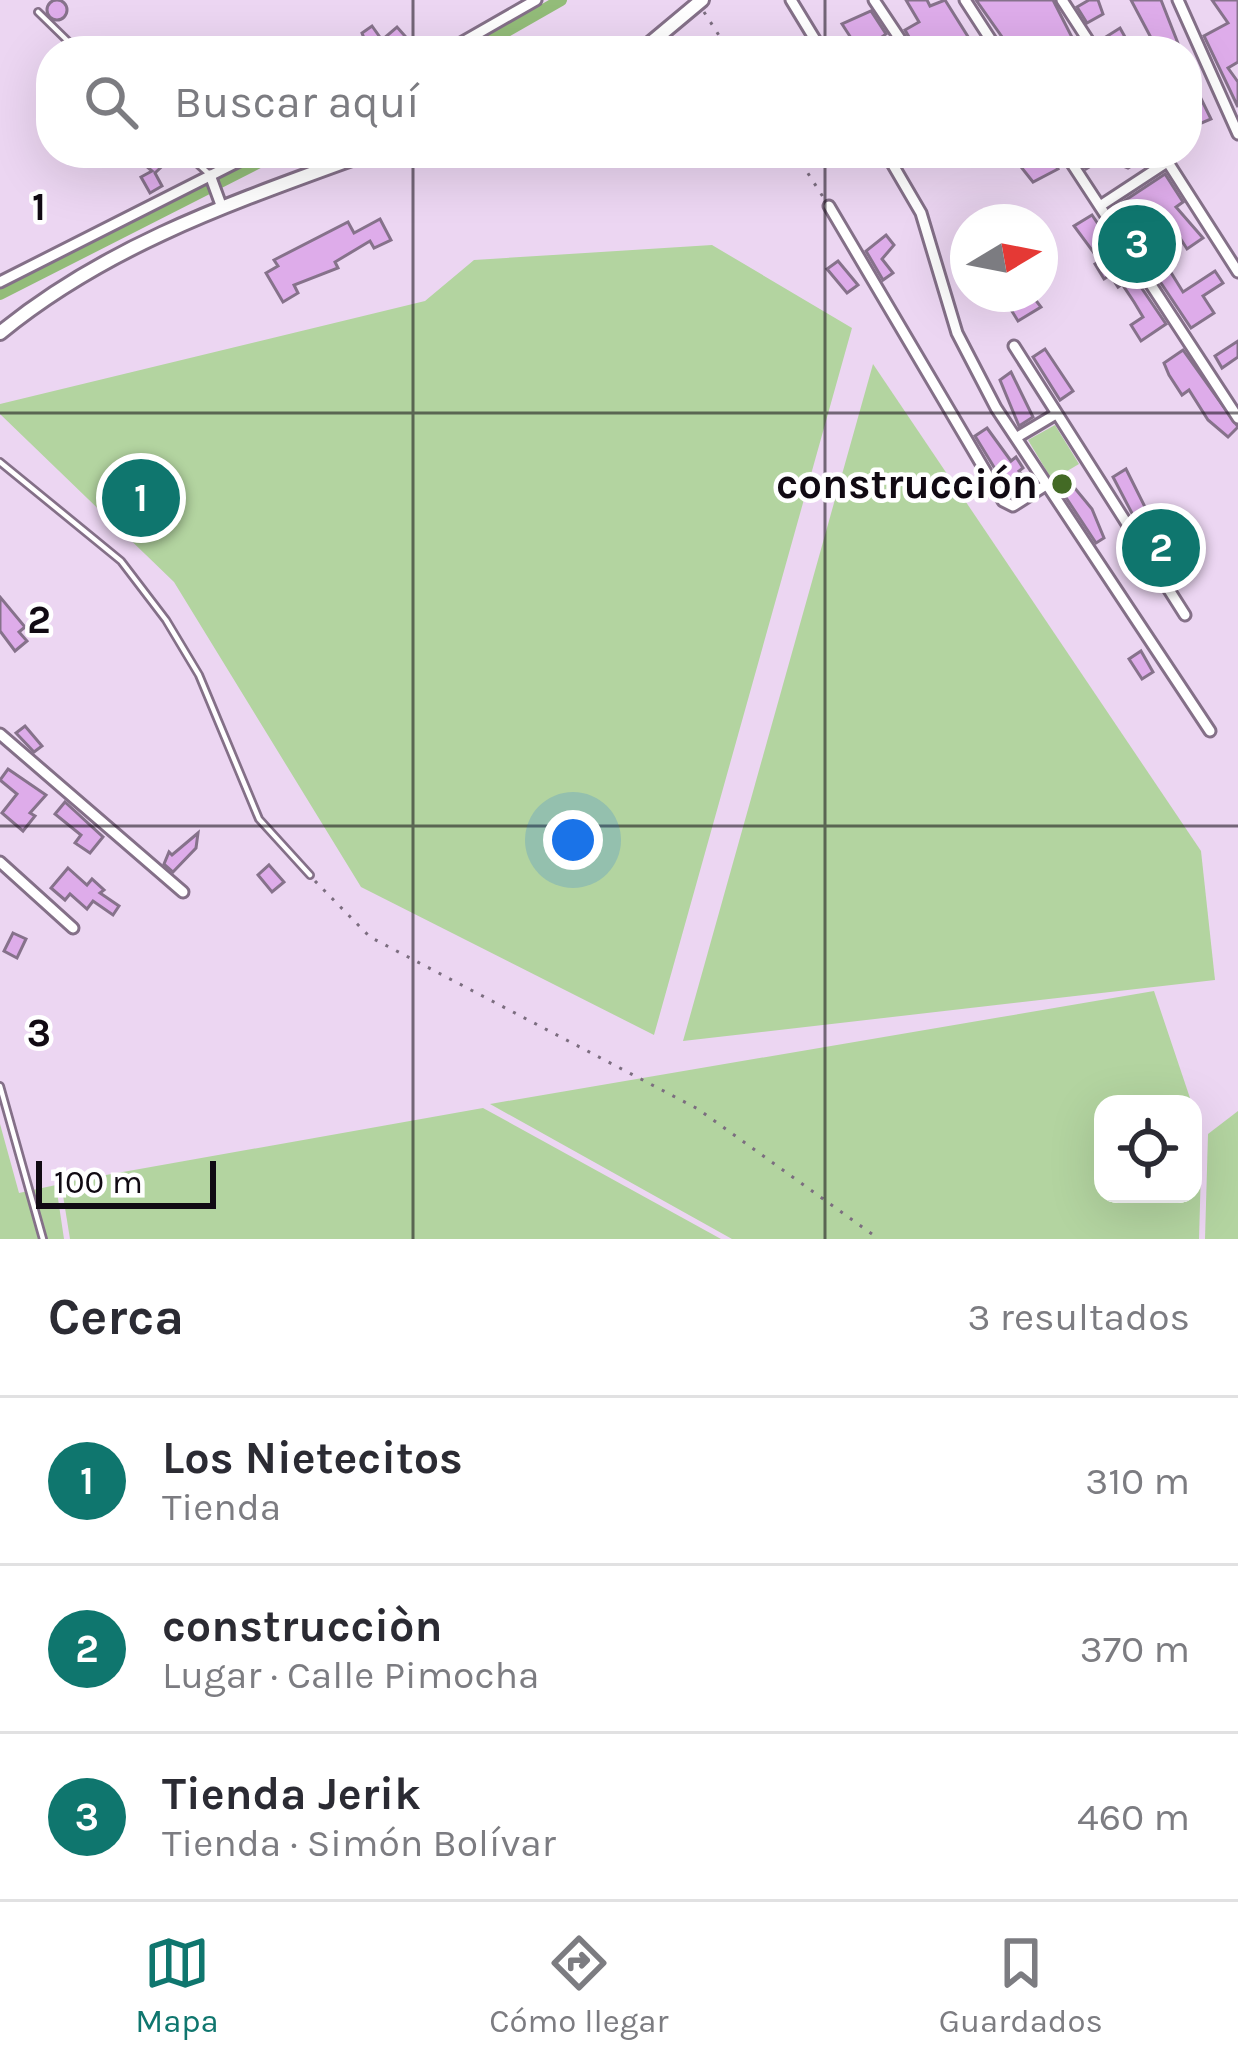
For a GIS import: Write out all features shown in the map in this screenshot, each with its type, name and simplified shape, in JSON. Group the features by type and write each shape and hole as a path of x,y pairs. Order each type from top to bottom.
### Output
{"street":[{"path":"473,36 536,0"},
{"path":"790,0 813,36"},
{"path":"874,0 898,36"},
{"path":"965,0 988,36"},
{"path":"1062,0 1085,36"},
{"path":"1178,0 1194,36"},
{"path":"664,36 700,2"},
{"path":"1202,54 1238,134"},
{"path":"0,333 215,189 238,168"},
{"path":"0,282 215,189 304,168"},
{"path":"895,168 921,213 957,333 996,408 1210,731"},
{"path":"1075,168 1238,418"},
{"path":"1100,206 1151,168"},
{"path":"1170,168 1238,272"},
{"path":"829,206 1003,502 1013,506 1046,485"},
{"path":"1014,346 1185,615"},
{"path":"1018,436 1056,414"},
{"path":"0,734 183,892"},
{"path":"0,754 9,744"},
{"path":"0,862 73,928"}],"lane":[{"path":"38,12 62,36"},
{"path":"198,168 215,189"},
{"path":"0,462 121,561 166,620 199,675 259,819 310,875"},
{"path":"0,1086 43,1239"}],"path":[{"path":"700,2 720,36"},
{"path":"805,168 829,206"},
{"path":"310,875 370,937 698,1109 879,1239"}],"green space":[{"path":"712,245 852,328 654,1035 361,887 174,582 0,414 0,404 425,301 474,260"},
{"path":"873,364 1201,851 1215,980 683,1041"},
{"path":"1055,425 1079,464 1052,480 1028,440"},
{"path":"1154,991 1189,1095 1094,1095 1094,1203 1200,1203 1199,1239 732,1239 490,1104"},
{"path":"483,1108 721,1239 70,1239 61,1183"},
{"path":"1238,1111 1238,1239 1205,1239 1208,1134"},
{"path":"0,1124 19,1193 56,1185 64,1239 0,1239"}],"building":[{"path":"57,0 67,10 57,20 47,10"},
{"path":"906,0 927,0 930,6 945,0 968,36 908,36 905,30 919,22"},
{"path":"976,0 1053,0 1071,36 1001,36"},
{"path":"1098,0 1103,14 1087,23 1077,7"},
{"path":"1131,0 1161,0 1175,36 1150,36"},
{"path":"1212,0 1238,0 1238,62 1228,68 1238,82 1238,107 1204,36 1228,23"},
{"path":"871,11 886,34 850,36 842,24"},
{"path":"372,26 379,36 363,36"},
{"path":"1202,101 1211,119 1202,123"},
{"path":"148,168 160,168 155,173 162,186 150,193 141,177 152,171"},
{"path":"1022,168 1058,169 1033,182"},
{"path":"1165,174 1183,202 1176,207 1203,238 1187,249 1175,230 1166,235 1148,205 1121,222 1112,209"},
{"path":"1092,215 1166,324 1141,341 1131,325 1143,317 1122,284 1118,287 1110,275 1104,279 1095,264 1100,261 1074,226"},
{"path":"380,219 391,240 374,248 370,241 335,262 338,268 294,285 298,293 283,302 266,273 278,266 274,260 348,222 354,233"},
{"path":"886,235 894,245 882,259 893,273 883,280 866,251"},
{"path":"1157,250 1183,292 1215,271 1223,283 1203,296 1214,313 1191,328 1145,259"},
{"path":"838,261 858,285 847,293 827,269"},
{"path":"1012,312 1033,312 1018,321"},
{"path":"1238,341 1238,357 1222,368 1215,356"},
{"path":"1045,349 1073,391 1060,400 1033,357"},
{"path":"1183,350 1238,427 1228,437 1208,420 1189,390 1182,395 1169,375 1164,363"},
{"path":"1011,372 1033,417 1019,426 1000,380"},
{"path":"987,428 1011,461 1016,457 1023,468 1019,471 1029,485 1011,495 975,436"},
{"path":"1126,469 1147,511 1135,519 1113,477"},
{"path":"1064,475 1092,509 1104,538 1096,543 1055,481"},
{"path":"0,597 25,627 19,632 27,641 15,651 0,631"},
{"path":"1141,651 1153,672 1142,679 1129,659"},
{"path":"25,726 42,746 34,752 16,733"},
{"path":"8,769 46,795 30,813 35,816 23,831 2,813 17,794 0,780"},
{"path":"65,802 103,837 90,853 75,843 81,835 55,814"},
{"path":"198,833 196,848 173,872 164,864 169,852 172,855"},
{"path":"269,865 284,882 272,892 258,875"},
{"path":"68,868 87,885 92,879 104,890 100,893 119,906 113,915 93,901 87,909 70,894 65,900 51,888"},
{"path":"13,933 26,939 17,958 4,951"}],"waterway":[{"path":"498,36 561,0"},
{"path":"0,294 248,168"}],"place":[{"name":"Tienda Jerik","path":"1137,244"},
{"name":"construcción","path":"1062,484"},
{"name":"Los Nietecitos","path":"141,498"},
{"name":"construcciòn","path":"1161,548"}]}
